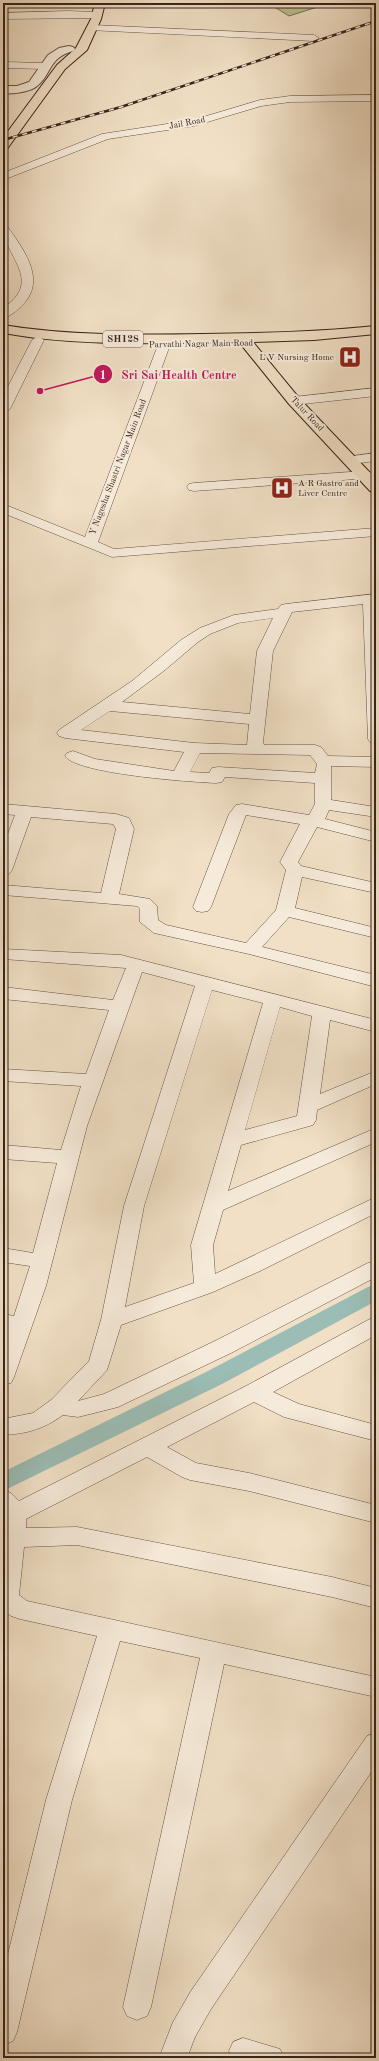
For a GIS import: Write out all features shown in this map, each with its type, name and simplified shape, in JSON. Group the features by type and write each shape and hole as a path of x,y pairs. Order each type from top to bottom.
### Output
{"main road":[{"path":"3,146 70,50 76,55 81,50 92,28 100,3"},
{"path":"78,29 86,8"},
{"name":"SH128","path":"3,330 76,338 245,341"},
{"path":"245,341 376,330"},
{"name":"Parvathi Nagar Main Road","path":"3,336 38,340 164,345 245,341 332,341 376,336"},
{"name":"Talur Road","path":"245,341 294,401 376,488"}],"street":[{"path":"3,16 86,8 97,15"},
{"path":"92,28 314,38"},
{"path":"3,90 33,84 45,66 60,51 70,50"},
{"path":"3,65 45,66"},
{"name":"Jail Road","path":"3,177 92,140 106,136 194,122 260,103 290,100 376,98"},
{"path":"3,228 23,261 27,275 27,287 19,303 3,314"},
{"path":"3,409 38,340"},
{"name":"Y Nagesha Shastri Nagar Main Road","path":"90,544 164,345"},
{"path":"294,401 376,392"},
{"path":"351,460 376,457"},
{"path":"194,487 365,475"},
{"path":"3,508 112,553 376,532"},
{"path":"256,750 265,651 286,608 373,599 376,739"},
{"path":"284,613 246,615 204,631 184,645 162,666 109,706 65,733 194,748 315,750 323,762 323,804 318,816 306,828 289,862 295,870 376,888"},
{"path":"109,706 258,720"},
{"path":"179,777 194,748"},
{"path":"74,756 91,763 179,777 216,778 218,772 323,779"},
{"path":"323,762 376,762"},
{"path":"323,804 376,812"},
{"path":"202,907 238,810 247,808 313,821 376,837"},
{"path":"3,809 116,819 123,822 125,829 109,898"},
{"path":"3,870 25,811"},
{"path":"250,949 285,911 295,870"},
{"path":"3,890 109,898 146,903 148,907 149,922 153,926 160,929 250,949 376,981"},
{"path":"285,911 376,932"},
{"path":"3,954 121,961 376,1026"},
{"path":"3,1377 12,1324 41,1261 77,1126 136,965"},
{"path":"3,1427 16,1426 40,1420 59,1406 99,1364 112,1320 134,1206 205,983"},
{"path":"3,993 120,1006"},
{"path":"205,1287 202,1245 273,1000"},
{"path":"231,1141 306,1120 322,1012"},
{"path":"3,1075 93,1081"},
{"path":"308,1107 376,1077"},
{"path":"213,1206 376,1134"},
{"path":"3,1152 69,1157"},
{"path":"112,1320 205,1287 252,1266 376,1204"},
{"path":"3,1255 41,1261"},
{"path":"59,1406 78,1409 110,1401 223,1347 376,1268"},
{"path":"9,1518 254,1392 376,1325"},
{"path":"254,1392 292,1411 376,1433"},
{"path":"147,1446 190,1471 249,1482 376,1514"},
{"path":"9,1518 77,1536 332,1587 376,1598"},
{"path":"9,1518 5,1604 20,1609 376,1688"},
{"path":"3,2032 59,1800 111,1629"},
{"path":"137,2007 214,1652"},
{"path":"173,2058 183,2031 201,2000 376,1744"},
{"path":"243,2051 270,2058"}],"green space":[{"path":"268,3 330,3 289,16"}],"waterway":[{"path":"3,1482 214,1378 376,1292"}],"railway":[{"path":"3,140 121,107 376,21"}],"place":[{"name":"L V Nursing Home","path":"350,357"},
{"name":"Sri Sai Health Centre","path":"40,391"},
{"name":"A R Gastro and Liver Centre","path":"282,488"}]}
